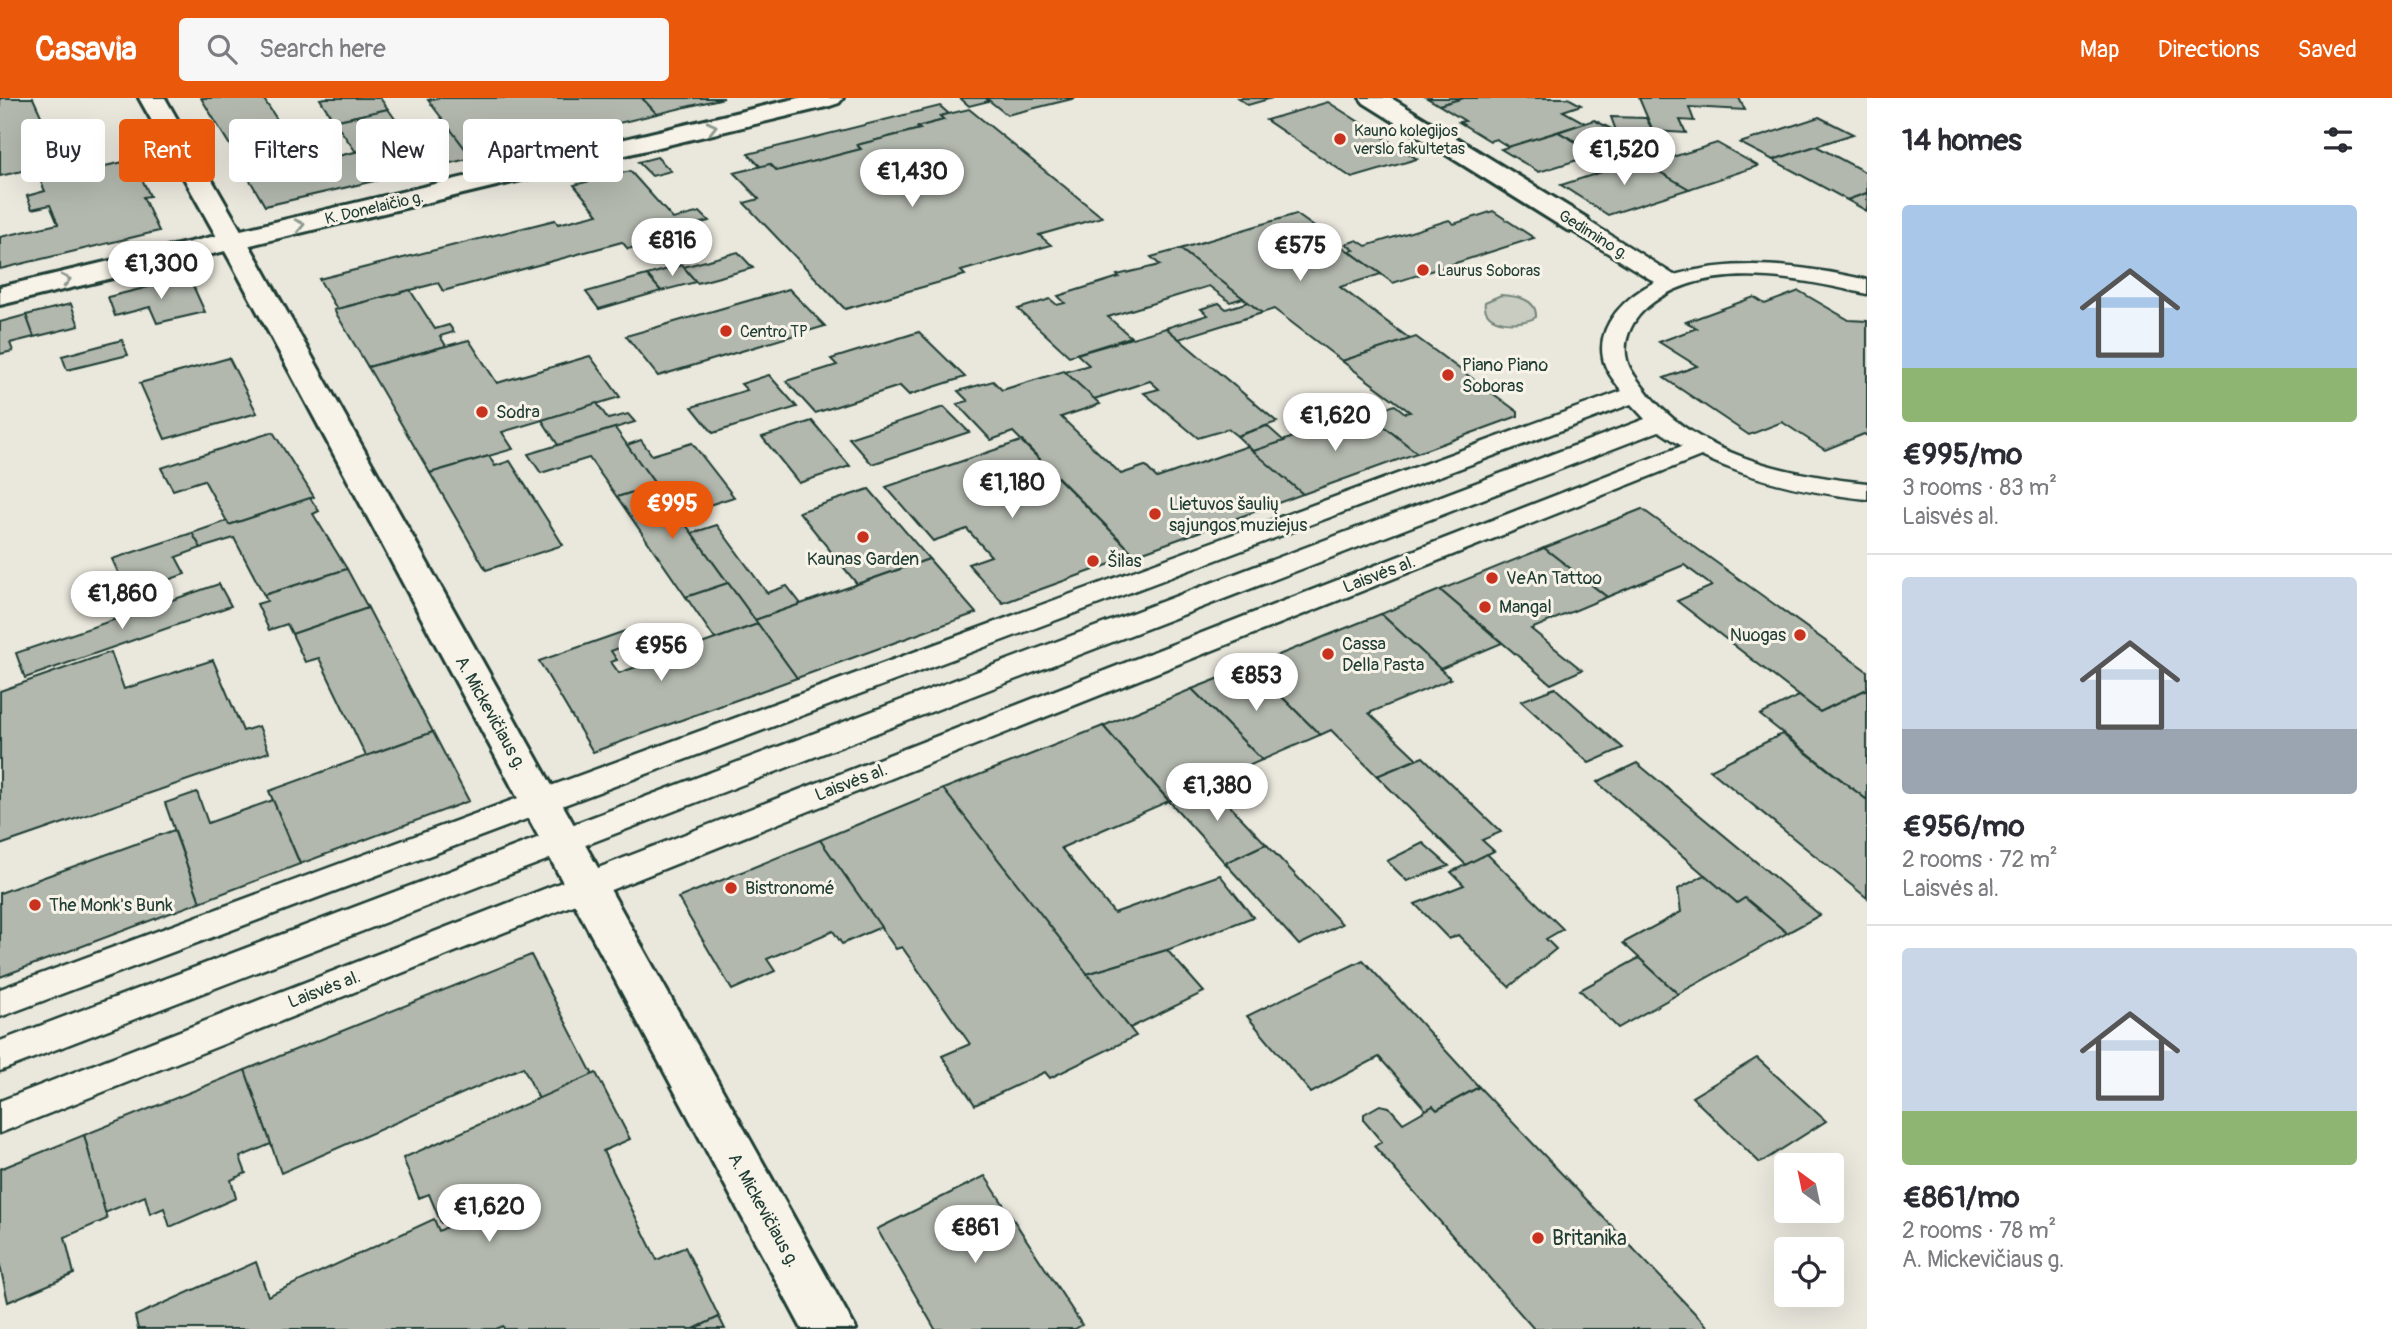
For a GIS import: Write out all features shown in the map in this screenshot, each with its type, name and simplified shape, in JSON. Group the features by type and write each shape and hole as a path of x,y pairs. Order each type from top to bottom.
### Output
{"street":[{"name":"A. Mickevičiaus g.","path":"152,98 233,240 830,1329"},
{"name":"K. Donelaičio g.","path":"0,296 830,98"},
{"name":"Gedimino g.","path":"1373,98 1672,283"},
{"path":"1867,287 1800,273 1764,271 1699,275 1672,283 1636,302 1616,328 1615,360 1634,395 1662,421 1702,447 1765,473 1835,489 1867,491"},
{"path":"0,1003 1634,395"},
{"path":"0,1056 1662,421"},
{"name":"Laisvės al.","path":"0,1116 1702,447"}],"shaded area":[{"path":"1501,295 1518,297 1529,302 1536,317 1513,323 1489,316 1485,310 1485,302"}],"building":[{"path":"0,98 33,98 43,119 21,119 21,171 0,176"},
{"path":"201,98 263,98 277,119 229,119 229,144"},
{"path":"380,98 388,109 333,119 320,99"},
{"path":"642,98 657,114 623,122 623,119 463,119 463,146 449,128 449,119 442,119 428,100"},
{"path":"642,98 724,98 657,114"},
{"path":"960,98 986,98 989,101 969,106"},
{"path":"986,98 1076,98 1007,115"},
{"path":"1238,98 1272,98 1248,105"},
{"path":"1427,98 1464,98 1439,105"},
{"path":"1464,98 1568,98 1581,105 1563,111 1585,123 1509,147 1496,139 1490,141 1459,122 1465,121 1439,105"},
{"path":"1639,98 1739,98 1745,110 1689,107 1694,121 1680,120 1686,133 1653,131"},
{"name":"Kauno kolegijos verslo fakultetas","path":"1328,102 1417,159 1352,178 1266,120"},
{"path":"940,106 949,114 940,116 944,120 857,145 861,149 777,171 770,164 761,167 748,154"},
{"path":"388,109 395,119 356,119 356,152 342,132 342,119"},
{"path":"969,109 1102,217 1039,235 1051,245 961,271 965,275 845,309 744,203 759,199 734,173 770,164 777,171 861,149 857,145 920,129 917,127 944,120 940,116"},
{"path":"1611,117 1646,118 1653,131 1659,161 1647,165 1639,160 1619,167 1618,136"},
{"path":"1819,117 1853,134 1773,160 1740,143"},
{"path":"1594,120 1617,132 1618,136 1593,145 1582,139 1575,141 1558,132"},
{"path":"449,130 463,146 463,160 449,163"},
{"path":"1558,132 1597,154 1539,172 1501,149"},
{"path":"1717,143 1758,166 1689,189 1647,165"},
{"path":"1816,146 1867,173 1867,193 1847,200 1773,160"},
{"path":"356,152 356,182 370,182 265,206 251,182 342,182 342,155"},
{"path":"657,157 671,171 652,176 638,162"},
{"path":"1639,160 1689,189 1608,215 1561,185"},
{"path":"119,163 119,182 143,182 150,196 143,197 159,231 0,269 0,237 58,224 50,205 32,209 27,196 45,191 41,182 105,182 105,166"},
{"path":"630,171 673,219 700,212 709,221 681,228 686,234 628,249 622,242 443,291 438,283 337,309 319,279 555,220 558,224 598,214 574,185 586,182 623,182 623,173"},
{"path":"1867,193 1867,211 1847,200"},
{"path":"1493,211 1534,238 1393,283 1349,251 1354,250 1346,244 1357,240 1366,246 1449,220 1454,224"},
{"path":"1296,214 1381,274 1340,287 1410,339 1342,361 1274,309 1262,313 1180,249"},
{"path":"1180,249 1243,298 1230,302 1209,286 1108,317 1131,337 1069,356 1018,309 1050,299 1057,305 1065,303 1058,296 1119,277 1117,275 1160,265 1151,257"},
{"path":"738,252 753,268 697,283 683,267"},
{"path":"682,265 696,282 661,291 647,275"},
{"path":"647,275 661,291 599,309 586,292"},
{"path":"189,277 205,312 157,323 150,307 115,316 108,297"},
{"name":"Centro TP","path":"789,289 825,326 658,376 626,336"},
{"path":"410,290 435,329 449,325 454,332 440,336 446,346 368,367 334,310"},
{"path":"1799,291 1849,320 1867,321 1867,436 1864,434 1825,450 1782,422 1749,435 1664,378 1697,366 1659,342 1697,328 1686,322 1754,297 1765,304"},
{"path":"1248,302 1262,313 1179,339 1166,328 1208,315 1201,309 1219,303 1226,309"},
{"path":"71,304 79,326 34,337 26,315"},
{"path":"26,315 34,337 10,343 13,351 0,354 0,322"},
{"path":"1166,328 1277,422 1237,436 1228,429 1198,438 1144,393 1159,389 1150,381 1094,399 1065,372 1089,365 1077,354"},
{"path":"919,332 965,377 909,395 900,386 815,413 786,381 837,365 831,359"},
{"path":"1416,337 1518,412 1518,416 1417,453 1368,414 1395,405 1405,413 1410,412 1342,361"},
{"path":"122,340 128,355 67,370 62,356"},
{"name":"Sodra","path":"469,340 497,383 590,356 620,397 502,432 513,449 430,473 368,367"},
{"path":"229,358 257,413 165,439 140,383"},
{"path":"1064,371 1100,404 1061,417 1121,474 1145,466 1157,478 1248,446 1303,494 1135,555 1013,432 991,440 957,404 968,401 958,391 993,381 1002,390"},
{"path":"769,375 797,407 713,433 692,407 747,390 741,384"},
{"path":"597,403 608,419 628,414 635,422 558,445 542,420"},
{"path":"944,407 969,432 872,464 849,438"},
{"path":"1366,412 1417,453 1303,494 1253,451"},
{"path":"812,421 850,466 799,483 762,437"},
{"path":"1267,426 1284,441 1253,451 1237,436"},
{"path":"615,428 656,485 617,497 589,458 541,473 528,454"},
{"path":"273,432 314,497 229,525 204,480 173,490 161,468"},
{"path":"641,440 652,455 692,443 734,497 678,515 627,445"},
{"path":"1021,441 1135,555 1003,603 968,564 991,556 967,529 933,541 886,487"},
{"path":"489,456 495,466 510,461 563,545 486,570 430,473"},
{"path":"656,485 728,583 686,597 617,497"},
{"path":"869,489 929,559 857,584 799,512"},
{"path":"310,498 319,511 313,514 347,569 264,595 234,538 201,548 192,533 227,521 229,525"},
{"path":"1642,509 1867,671 1867,689 1820,712 1677,601 1712,586 1684,565 1607,597 1544,548"},
{"path":"717,525 767,593 787,586 801,604 755,620 692,533"},
{"path":"192,533 201,548 176,557 185,574 128,594 112,559"},
{"path":"1544,548 1607,597 1531,629 1582,670 1551,684 1440,590"},
{"path":"929,559 976,613 797,678 755,620"},
{"path":"347,569 368,608 292,634 287,624 269,630 257,604 267,601 264,595"},
{"path":"728,583 758,624 715,639 686,597"},
{"path":"219,584 231,606 25,678 16,653"},
{"path":"1440,590 1502,643 1440,669 1381,614"},
{"path":"368,608 433,732 366,756 319,658 305,662 292,634"},
{"path":"1381,614 1451,679 1369,713 1417,759 1377,776 1331,730 1320,735 1251,666"},
{"path":"758,624 797,678 593,752 539,661 625,631 633,643 611,651 617,660 611,662 619,673"},
{"path":"111,652 124,689 213,660 243,731 259,726 269,752 0,845 0,691"},
{"path":"1251,666 1320,735 1262,760 1192,689"},
{"path":"1555,688 1623,748 1589,763 1521,701"},
{"path":"1192,689 1262,760 1169,801 1103,726"},
{"path":"1867,689 1867,800 1760,715 1799,696 1820,712"},
{"path":"1103,726 1169,801 1061,848 1114,913 1220,875 1253,917 1167,950 1087,974 943,789"},
{"path":"433,732 469,801 300,864 269,791"},
{"path":"1782,734 1867,800 1867,898 1710,770"},
{"path":"1423,757 1501,832 1482,840 1494,851 1466,865 1377,776"},
{"path":"1637,763 1820,915 1787,933 1745,898 1737,903 1597,782"},
{"path":"1208,783 1266,844 1225,863 1169,801"},
{"path":"943,789 1136,1036 1050,1078 1045,1072 975,1105 942,1056 970,1044 902,947 896,949 820,840"},
{"path":"197,792 208,823 273,800 300,864 200,902 165,803"},
{"path":"174,830 200,902 0,977 0,893"},
{"path":"820,840 881,927 842,944 833,931 767,959 775,971 732,990 678,898"},
{"path":"1423,843 1449,866 1407,881 1387,861"},
{"path":"1266,844 1342,924 1299,945 1225,863"},
{"path":"1487,854 1563,929 1546,939 1556,949 1509,987 1458,935 1449,939 1415,904 1464,885 1451,872"},
{"path":"1705,875 1737,903 1745,898 1787,933 1678,994 1623,943 1681,912 1678,889"},
{"path":"1167,950 1204,992 1130,1028 1087,974"},
{"path":"531,955 593,1075 539,1099 523,1067 281,1173 245,1070"},
{"path":"1639,958 1678,994 1618,1028 1580,990"},
{"path":"1363,960 1479,1087 1437,1110 1433,1106 1426,1110 1379,1057 1311,1093 1247,1016"},
{"path":"1757,1058 1826,1121 1760,1163 1692,1097"},
{"path":"245,1070 271,1144 240,1157 246,1173 231,1180 236,1198 170,1227 164,1208 150,1214 145,1196 105,1213 84,1135"},
{"path":"596,1073 630,1139 603,1151 657,1260 685,1247 719,1317 694,1329 504,1329 503,1326 496,1329 138,1329 135,1316 256,1262 268,1296 434,1219 439,1231 459,1221 457,1216 441,1223 429,1194 419,1198 403,1158"},
{"name":"Britanika","path":"1479,1087 1710,1329 1534,1329 1374,1146 1382,1142 1364,1121 1364,1114 1380,1105 1389,1107 1403,1123 1433,1106 1437,1110"},
{"path":"84,1135 107,1219 65,1237 74,1274 8,1302 0,1266 0,1169"},
{"path":"985,1176 1082,1325 1075,1329 935,1329 877,1229"},
{"path":"719,1317 725,1329 694,1329"}],"place":[{"name":"Kauno kolegijos verslo fakultetas","path":"1340,139"},
{"name":"Laurus Soboras","path":"1423,270"},
{"name":"Centro TP","path":"726,331"},
{"name":"Piano Piano Soboras","path":"1448,375"},
{"name":"Sodra","path":"482,412"},
{"name":"Lietuvos šaulių sąjungos muziejus","path":"1155,514"},
{"name":"Kaunas Garden","path":"863,537"},
{"name":"Šilas","path":"1093,561"},
{"name":"VeAn Tattoo","path":"1492,578"},
{"name":"Mangal","path":"1485,607"},
{"name":"Nuogas","path":"1800,635"},
{"name":"Cassa Della Pasta","path":"1328,654"},
{"name":"Bistronomé","path":"731,888"},
{"name":"The Monk's Bunk","path":"35,905"},
{"name":"Britanika","path":"1538,1238"}]}
